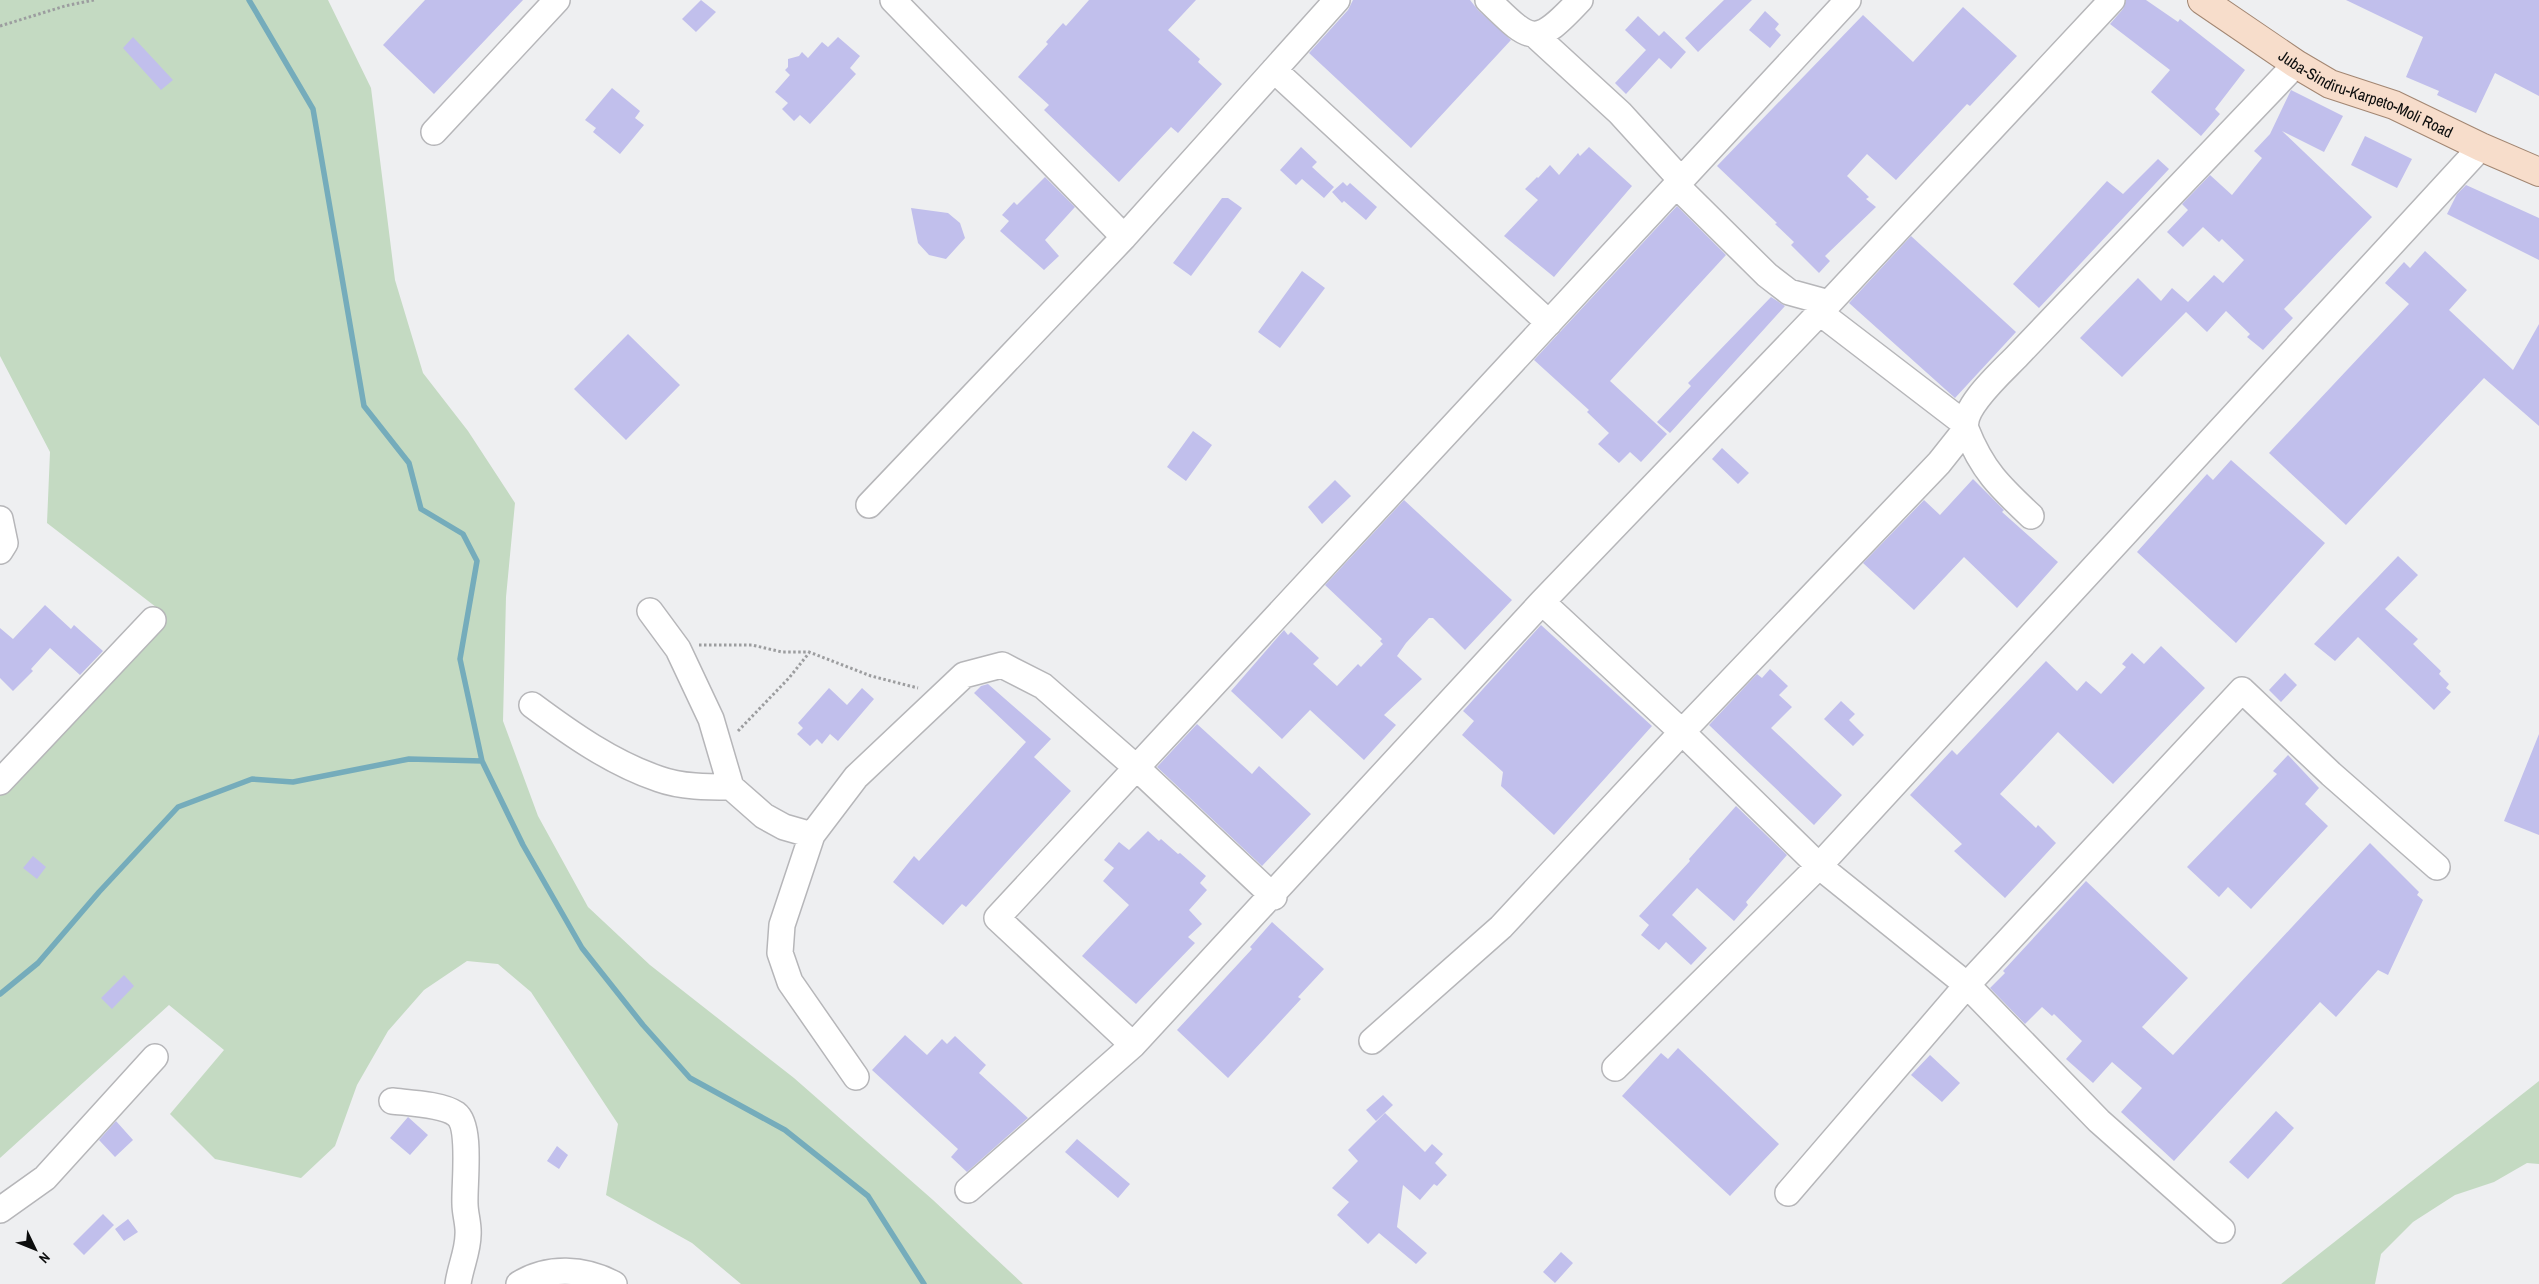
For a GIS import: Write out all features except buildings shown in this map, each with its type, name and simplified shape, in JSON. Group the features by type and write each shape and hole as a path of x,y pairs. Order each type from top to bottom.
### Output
{"main road":[{"name":"Juba-Sindiru-Karpeto-Moli Road","path":"2202,0 2296,64 2330,84 2394,105 2481,147 2539,172"}],"street":[{"path":"434,132 557,0"},
{"path":"893,0 1124,237"},
{"path":"869,505 1124,237 1337,0"},
{"path":"1488,0 1525,34 1536,36 1620,113 1680,183 1767,275 1789,292 1824,307 1966,427"},
{"path":"1536,36 1549,29 1580,0"},
{"path":"1134,1045 997,918 1848,0"},
{"path":"968,1190 1134,1045 1542,602 1824,307 2112,0"},
{"path":"2031,516 1994,481 1974,449 1966,427 1968,413 1984,391 2296,64"},
{"path":"1274,70 1549,324"},
{"path":"1615,1068 1819,866 2481,147"},
{"path":"1372,1041 1501,926 1682,732 1939,463 1966,427"},
{"path":"0,519 5,543 0,551"},
{"path":"1542,602 1682,732 1819,866 1967,985 2098,1121 2222,1230"},
{"path":"650,611 676,648 711,719 732,787 764,816 784,827 812,835"},
{"path":"0,782 153,620"},
{"path":"856,1077 790,982 780,953 782,925 812,835 856,777 964,675 1002,665 1043,686 1139,770 1274,897"},
{"path":"1788,1193 1967,985 2242,690 2331,774 2437,867"},
{"path":"532,705 582,742 621,763 660,780 704,787 732,787"},
{"path":"0,1210 45,1178 155,1057"},
{"path":"392,1101 435,1107 456,1114 463,1124 466,1150 465,1206 468,1236 458,1284"},
{"path":"519,1284 543,1272 575,1271 614,1284"}],"path":[{"path":"0,26 65,6 94,0"},
{"path":"676,648 704,644 752,645 782,652 809,652 871,676 943,694"},
{"path":"736,736 739,730 789,678 809,652"}],"green space":[{"path":"0,0 328,0 371,88 395,280 423,373 468,431 515,503 506,597 503,721 538,816 588,907 650,965 794,1078 933,1200 1023,1284 741,1284 692,1243 606,1195 618,1124 531,992 498,964 467,961 424,990 388,1031 357,1085 335,1146 301,1178 215,1159 170,1114 224,1050 169,1005 0,1158 0,786 165,614 47,523 50,452 0,356"},
{"path":"2539,1081 2539,1164 2527,1163 2494,1182 2455,1195 2413,1222 2381,1254 2375,1284 2281,1284"}],"waterway":[{"path":"249,0 313,109 364,406 409,463 421,509 463,534 477,561 460,659 482,761 523,845 582,948 643,1025 690,1078 785,1130 868,1196 924,1284"},
{"path":"0,994 38,963 99,892 178,807 252,779 293,782 409,759 482,761"}]}
